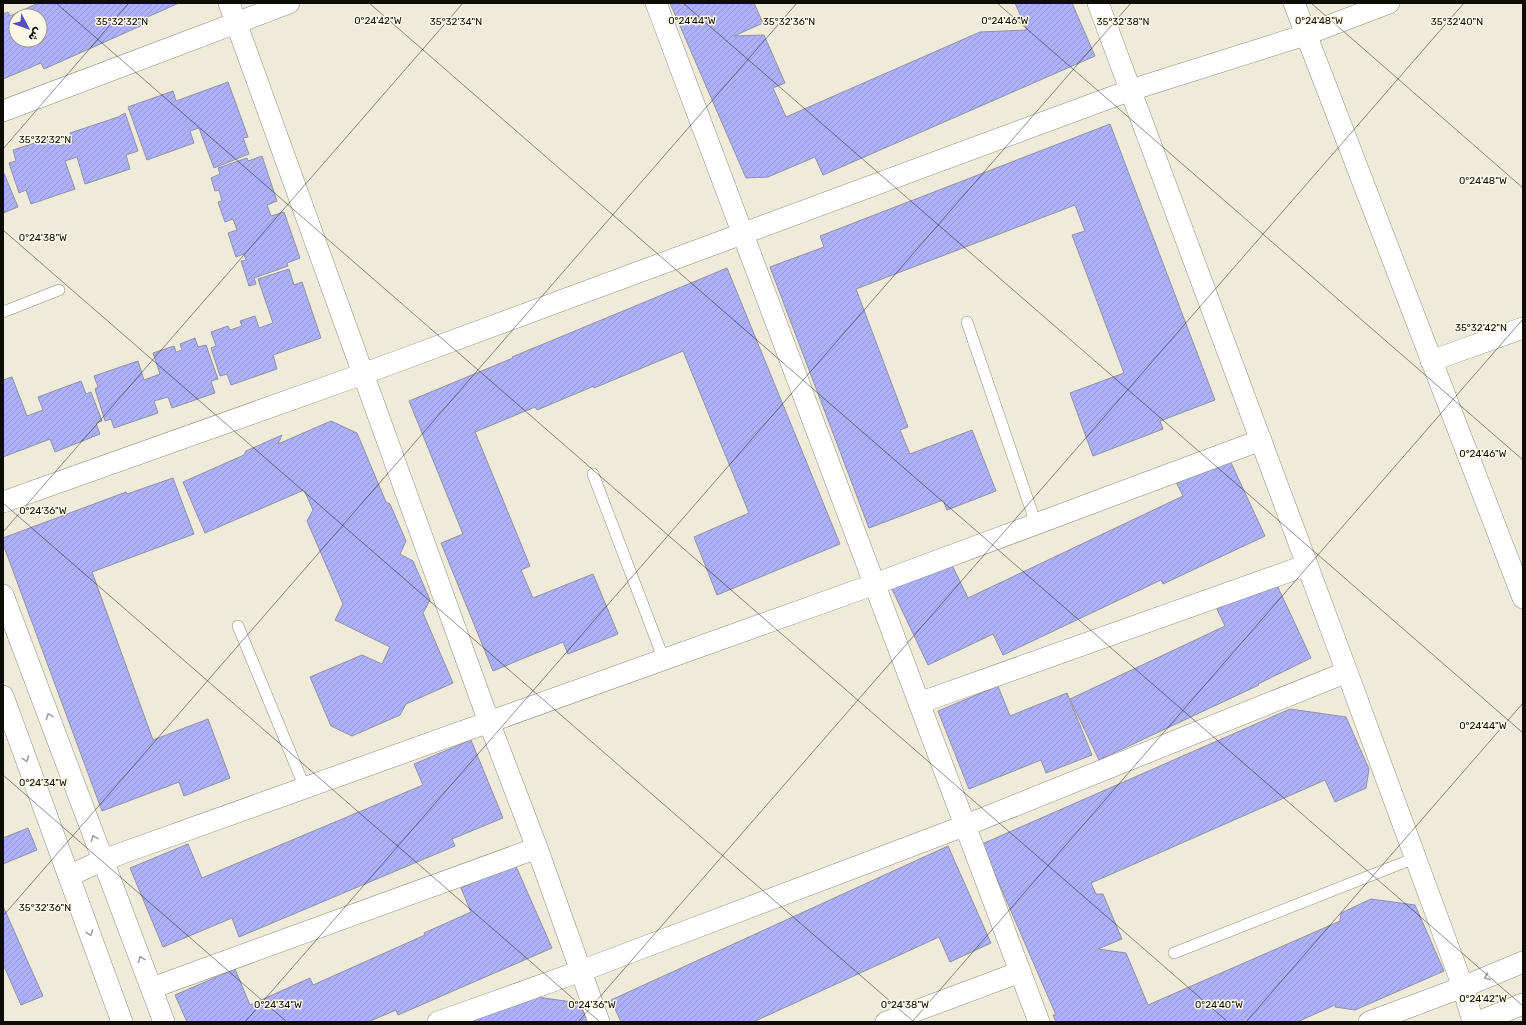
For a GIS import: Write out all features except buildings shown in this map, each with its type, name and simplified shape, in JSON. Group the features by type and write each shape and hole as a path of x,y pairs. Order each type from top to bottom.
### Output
{"street":[{"path":"229,3 599,1022"},
{"path":"3,111 289,3"},
{"path":"656,3 1038,1022"},
{"path":"1098,3 1463,987 1473,1022"},
{"path":"1294,3 1305,35 1523,598"},
{"path":"3,502 363,374 1130,90 1305,35 1389,3"},
{"path":"1431,361 1523,328"},
{"path":"69,876 103,860 875,584 1261,440"},
{"path":"919,703 1307,565"},
{"path":"3,595 164,1022"},
{"path":"438,1022 581,971 964,826 1347,672"},
{"path":"3,696 122,1022"},
{"path":"152,988 537,848"},
{"path":"1369,1022 1463,987 1523,962"},
{"path":"886,1022 1020,972"},
{"path":"1478,1022 1523,1004"}],"lane":[{"path":"3,312 59,290"},
{"path":"967,322 1036,524"},
{"path":"593,474 664,660"},
{"path":"238,626 305,788"},
{"path":"1174,953 1415,858"}]}
